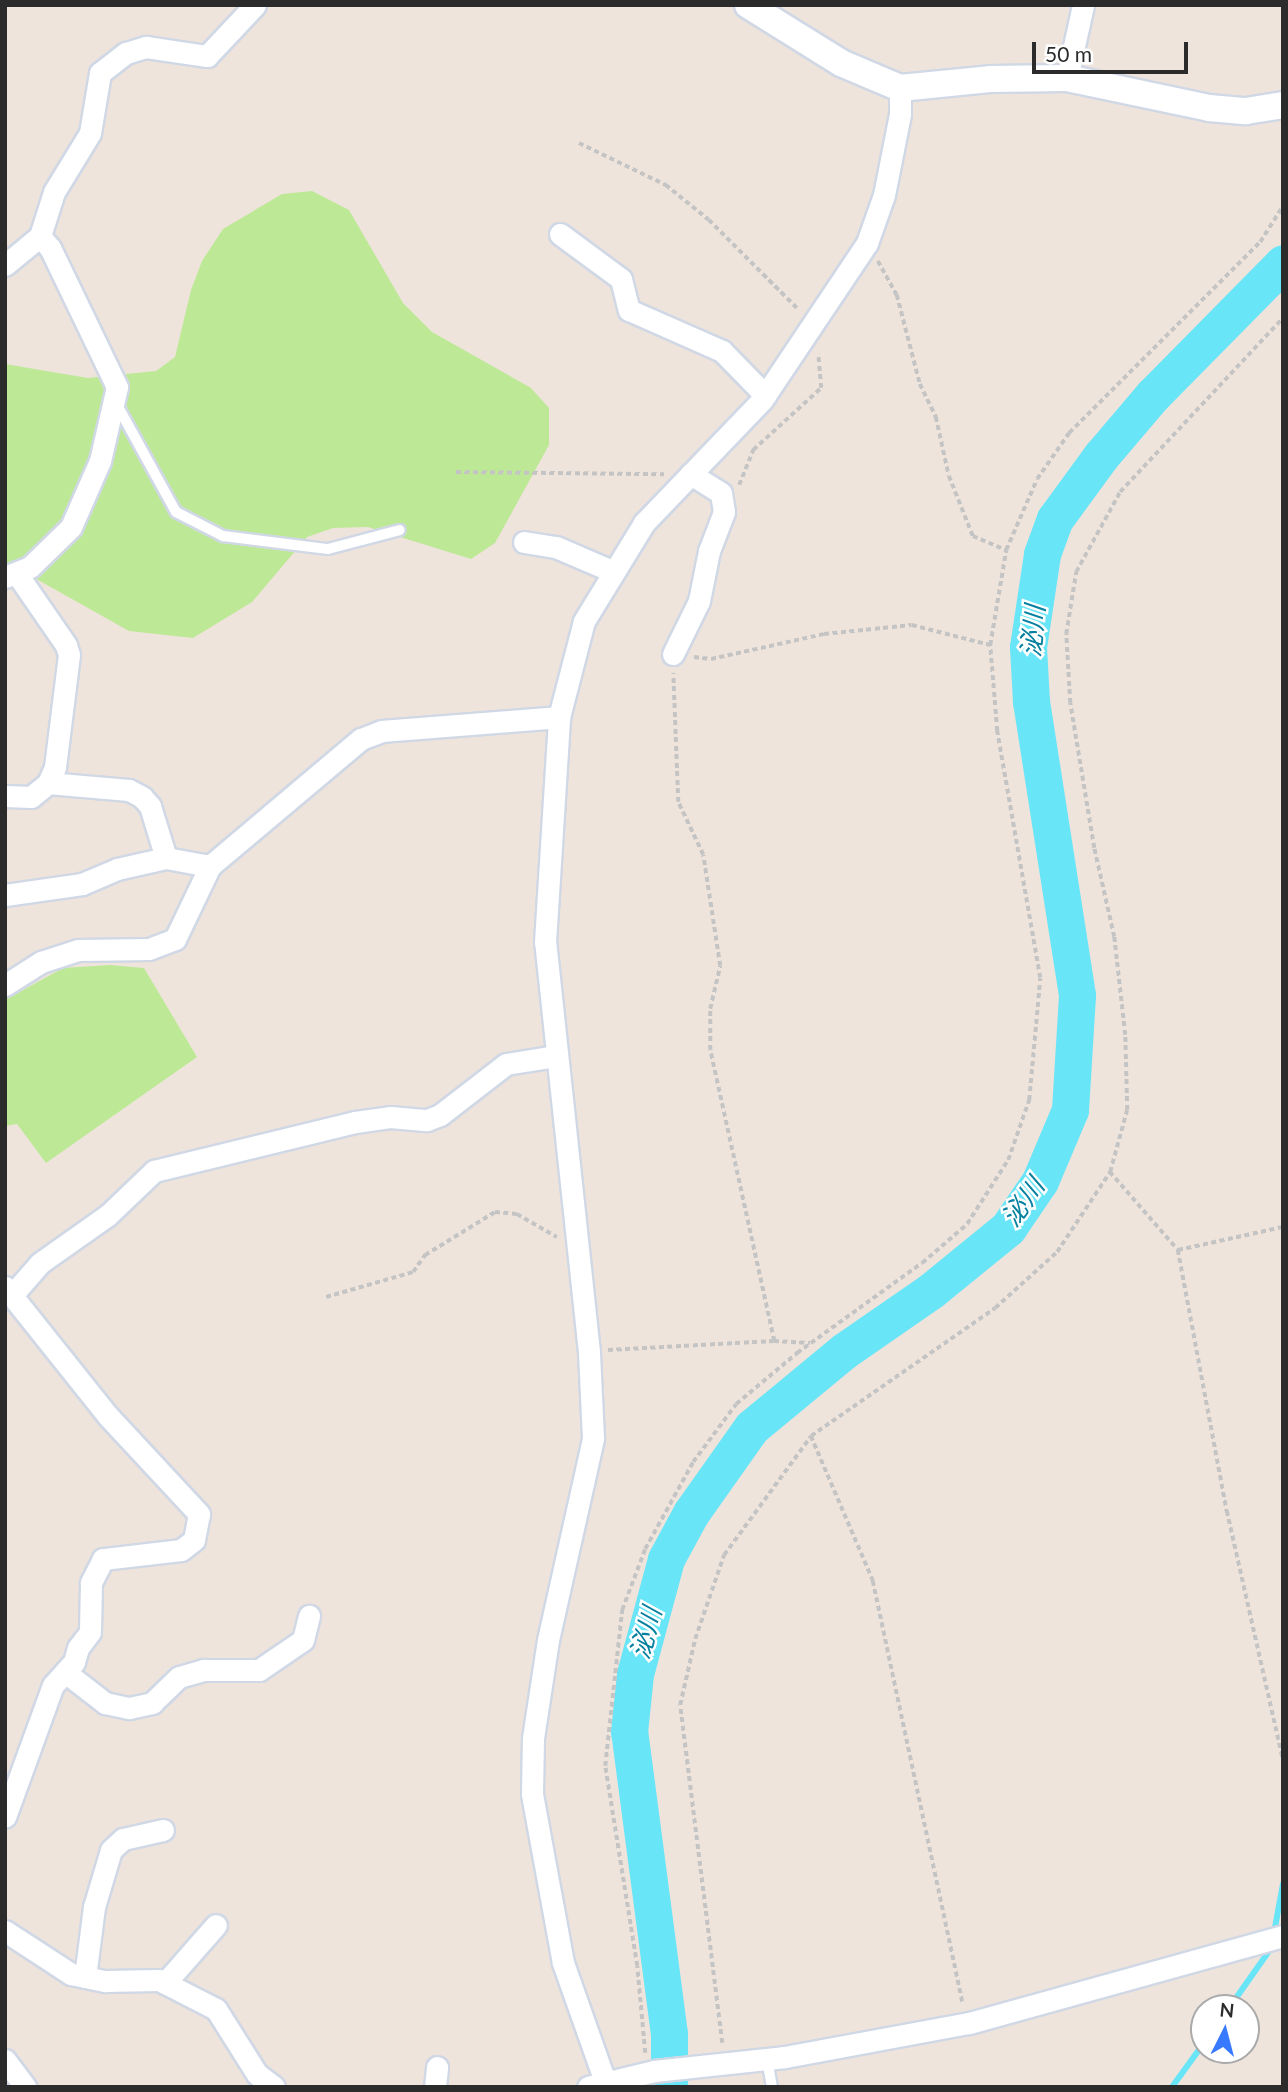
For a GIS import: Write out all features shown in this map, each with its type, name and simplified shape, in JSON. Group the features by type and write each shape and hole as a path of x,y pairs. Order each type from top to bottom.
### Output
{"street":[{"path":"5,265 40,236 54,192 90,133 100,73 126,53 146,47 207,55 255,5"},
{"path":"748,5 841,63 900,88 990,79 1067,78 1209,108 1246,111 1283,105"},
{"path":"1067,78 1083,5"},
{"path":"900,88 884,195 863,248 765,395 644,523 575,644 559,717 544,921 589,1352 593,1438 548,1640 533,1738 532,1794 563,1963 601,2085 651,2072 766,2059 969,2024 1283,1937"},
{"path":"560,234 621,279 629,310 722,351 765,395"},
{"path":"5,796 31,797 48,783 55,767 69,655 11,576 71,527 100,461 117,387 50,248 40,236"},
{"path":"673,654 699,601 709,551 724,512 721,493 691,474"},
{"path":"524,542 556,547 614,572"},
{"path":"5,985 41,962 78,950 149,949 175,939 210,866 361,739 382,731 559,717"},
{"path":"48,783 129,790 142,797 150,806 166,858"},
{"path":"5,895 82,884 117,869 166,858 210,866"},
{"path":"5,1817 54,1685 90,1632 91,1583 103,1559 181,1550 194,1540 199,1514 108,1416 9,1291 40,1263 108,1214 154,1171 284,1136 355,1122 390,1118 427,1120 440,1115 506,1064 556,1056"},
{"path":"65,1672 105,1703 152,1703 179,1677 204,1670 259,1670 303,1640 309,1616"},
{"path":"85,1977 94,1907 111,1850 123,1839 163,1830"},
{"path":"165,1983 216,1925"},
{"path":"5,1931 71,1974 165,1983 216,2009 257,2074 274,2087"},
{"path":"5,2060 25,2087"}],"lane":[{"path":"115,400 176,512 223,536 328,549 400,530"},
{"path":"766,2059 772,2087"}],"path":[{"path":"579,144 666,186 709,220 801,312 809,330 822,370 821,388 753,450 734,505 724,512"},
{"path":"651,2072 605,1766 622,1610 645,1549 693,1462 736,1404 810,1343 922,1264 967,1224 1007,1160 1029,1100 1040,978 997,731 990,645 1006,550 1037,479 1069,433 1260,242 1283,206"},
{"path":"863,248 875,257 897,295 920,384 936,417 949,476 973,536 1006,550"},
{"path":"725,2064 680,1705 695,1639 724,1555 811,1436 995,1308 1057,1252 1110,1172 1127,1110 1125,1035 1114,937 1094,848 1070,703 1066,634 1076,572 1120,492 1283,318"},
{"path":"456,472 691,474"},
{"path":"774,1341 710,1050 710,1009 720,966 703,855 678,802 673,654 710,659 824,634 912,625 990,645"},
{"path":"1110,1172 1178,1250 1227,1511 1283,1760"},
{"path":"326,1297 413,1272 425,1255 495,1212 517,1214 576,1244"},
{"path":"1178,1250 1283,1227"},
{"path":"589,1352 643,1345 774,1341 810,1343"},
{"path":"811,1436 873,1581 969,2024"}],"green space":[{"path":"312,191 349,210 403,303 432,332 531,388 549,408 549,445 495,543 471,559 368,527 333,528 307,537 252,602 193,638 129,631 31,576 5,568 5,364 88,378 156,371 175,357 191,290 202,261 223,229 282,194"},
{"path":"110,965 144,968 197,1057 46,1163 17,1124 5,1126 5,1000 63,968"}],"waterway":[{"name":"泌川","path":"669,2087 669,2034 629,1732 635,1674 666,1559 691,1513 752,1427 844,1351 932,1290 1008,1228 1040,1181 1070,1110 1077,995 1031,701 1028,647 1042,554 1055,519 1101,456 1153,395 1283,263"},
{"path":"1274,1933 1283,1884"},
{"path":"1239,1994 1274,1944"},
{"path":"1172,2087 1190,2062"}]}
